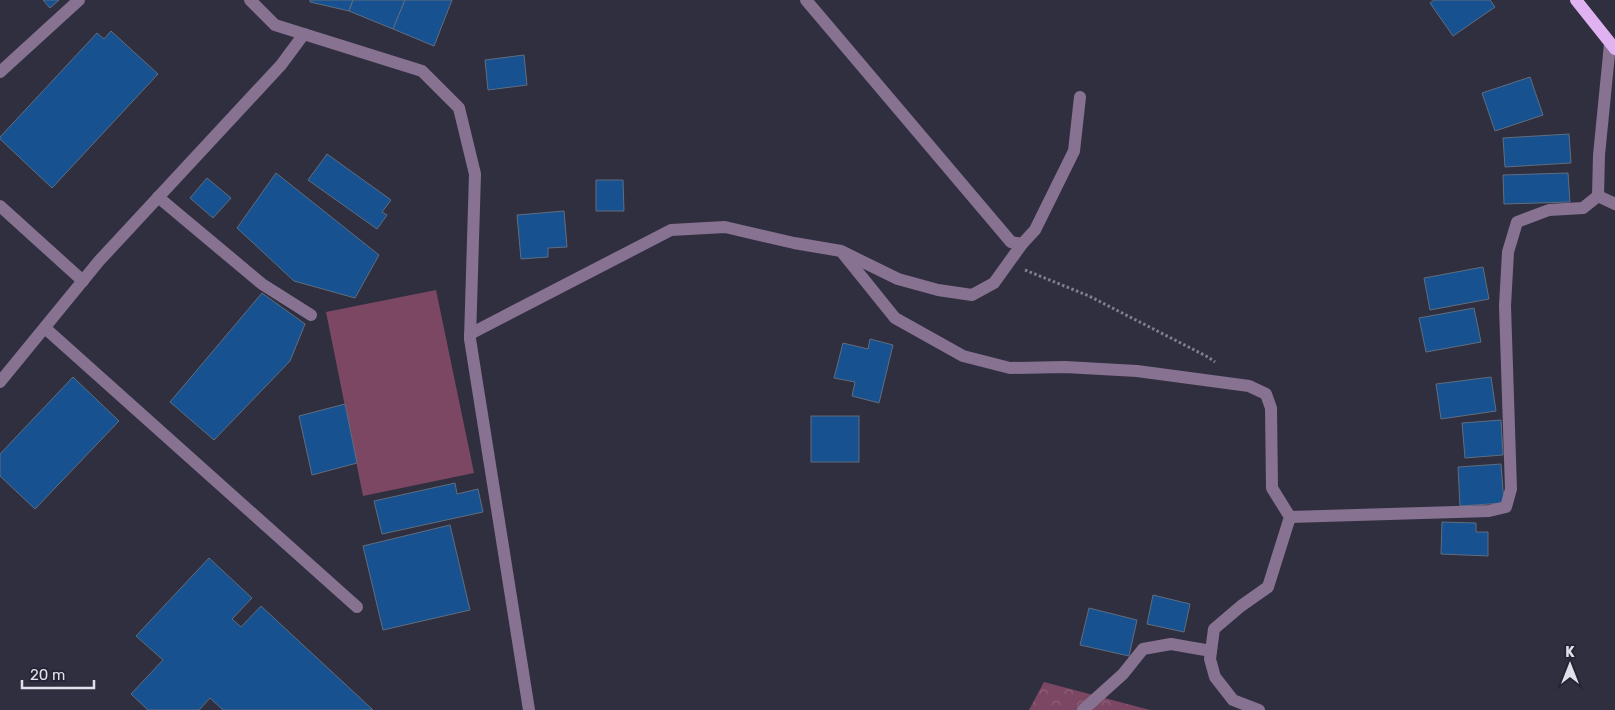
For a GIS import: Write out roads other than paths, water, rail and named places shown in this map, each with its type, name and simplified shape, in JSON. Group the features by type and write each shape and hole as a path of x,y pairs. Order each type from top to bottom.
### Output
{"main road":[{"path":"1576,0 1612,46"}],"street":[{"path":"0,72 79,0"},
{"path":"250,0 275,25 422,70 459,108 475,174 470,334 529,710"},
{"path":"806,0 1011,242 1022,244"},
{"path":"0,382 83,281 281,64 304,34"},
{"path":"1290,517 1489,511 1506,507 1511,489 1505,306 1508,252 1517,222 1549,210 1584,208 1598,196 1599,154 1612,46"},
{"path":"470,334 671,230 725,227 794,243 841,251 898,279 938,290 972,295 994,283 1022,244 1035,230 1074,150 1080,97"},
{"path":"1598,196 1615,204"},
{"path":"158,197 262,284 311,315"},
{"path":"0,206 83,281"},
{"path":"841,251 895,318 964,356 1010,368 1065,367 1137,371 1249,386 1266,394 1271,408 1272,488 1290,517 1268,587 1241,606 1214,629 1210,659 1215,677 1233,700 1259,710"},
{"path":"44,328 357,607"},
{"path":"1083,710 1123,674 1143,649 1170,644 1211,651"}]}
